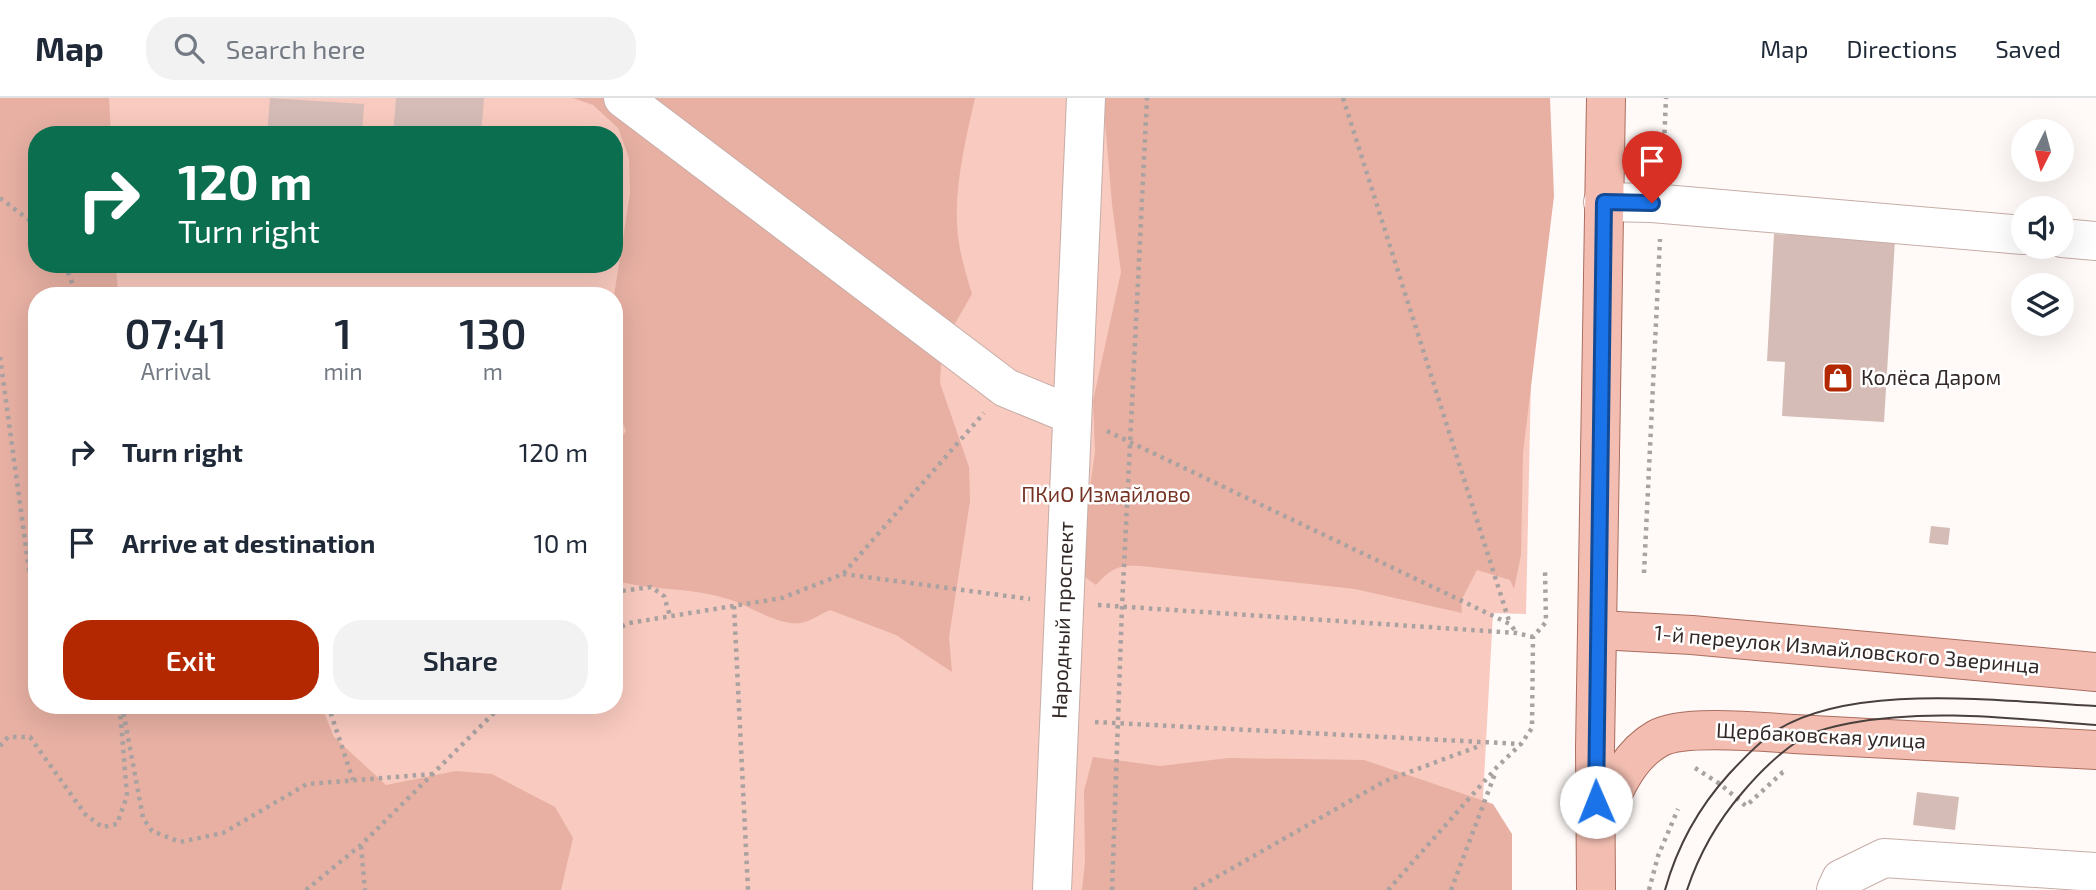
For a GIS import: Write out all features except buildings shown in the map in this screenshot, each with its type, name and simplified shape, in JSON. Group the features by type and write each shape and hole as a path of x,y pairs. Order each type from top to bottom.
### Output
{"main road":[{"path":"1596,890 1606,98"},
{"name":"1-й переулок Измайловского Зверинца","path":"1598,630 1692,635 2096,672"},
{"name":"Щербаковская улица","path":"1596,828 1620,779 1640,751 1659,737 1690,732 1811,735 2096,750"}],"street":[{"path":"623,98 1006,388 1072,415"},
{"name":"Народный проспект","path":"1052,890 1086,98"},
{"path":"1604,202 1662,204 2011,234"},
{"path":"2074,239 2096,241"},
{"path":"1836,890 1840,879 1884,858 2096,872"}],"path":[{"path":"1112,890 1122,607 1147,98"},
{"path":"1343,98 1510,624 1517,633"},
{"path":"1644,573 1667,98"},
{"path":"0,198 28,219"},
{"path":"0,357 28,563"},
{"path":"623,626 782,598 843,574 1006,388"},
{"path":"1072,415 1510,624"},
{"path":"1388,890 1497,767 1521,744 1532,727 1533,637 1546,622 1545,570"},
{"path":"843,574 1064,604 1517,633 1533,637"},
{"path":"623,591 650,587 664,596 670,617"},
{"path":"734,606 748,890"},
{"path":"0,746 8,737 30,737 85,814 102,827 117,824 127,796 122,714"},
{"path":"123,714 143,818 152,831 180,842 223,833 307,784 433,774"},
{"path":"331,714 353,780"},
{"path":"306,890 361,845 493,714"},
{"path":"1059,720 1521,744"},
{"path":"1194,890 1385,781 1486,743"},
{"path":"1451,890 1497,767"},
{"path":"1695,768 1720,784 1746,806 1783,772 1796,769"},
{"path":"1649,890 1658,856 1678,809"},
{"path":"361,845 365,890"}],"green space":[{"name":"ПКиО Измайлово","path":"0,98 1537,98 1526,614 1493,613 1478,890 0,890"},
{"path":"0,98 109,98 111,126 28,126 28,273 117,273 117,287 28,287 28,714 325,714 334,737 386,785 456,771 492,774 555,807 573,838 561,890 0,890"},
{"path":"573,98 975,98 962,161 957,208 960,251 972,294 942,346 940,383 969,467 970,501 949,637 952,672 896,635 830,610 808,621 792,623 714,595 623,582 623,435 626,431 623,423 623,287 615,287 618,273 623,273 623,238 630,193 629,158 623,142 623,126 616,126 593,105"},
{"path":"1103,98 1550,98 1554,196 1523,453 1521,555 1514,589 1510,580 1477,570 1461,601 1462,613 1355,589 1141,566 1116,569 1096,585 1082,575 1080,558 1095,452 1093,401 1121,272"},
{"path":"1093,757 1160,766 1229,758 1364,760 1493,804 1512,834 1512,890 1082,890 1085,862 1084,791"}],"tram line":[{"path":"1665,890 1690,828 1718,787 1744,758 1771,734 1803,717 1841,706 1928,698 2096,706"},
{"path":"1687,890 1710,839 1733,804 1777,757 1812,733 1851,723 1943,715 2096,725"}],"place":[{"name":"Колёса Даром","path":"1838,378"}],"route":[{"path":"1596,802 1604,202 1652,203"}]}
